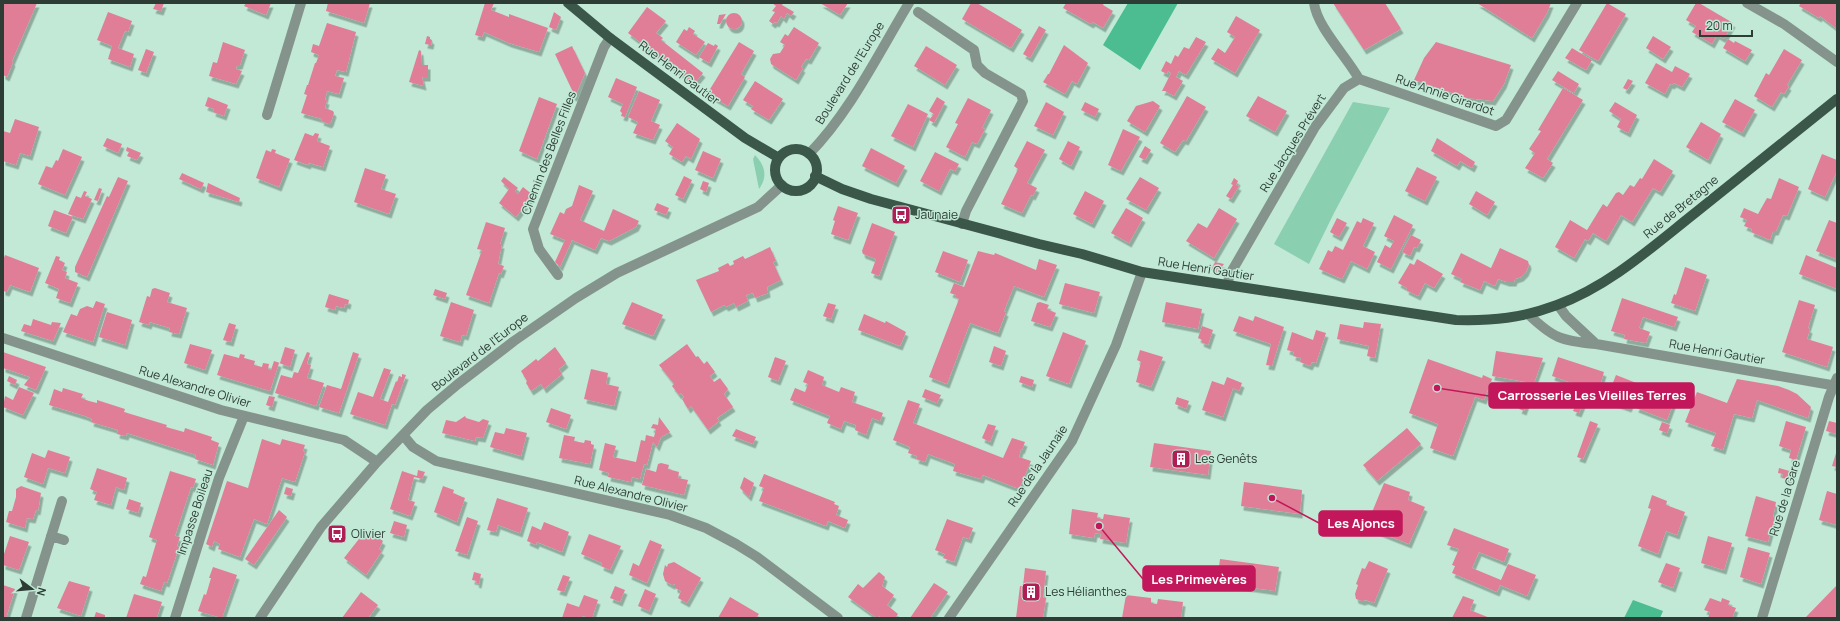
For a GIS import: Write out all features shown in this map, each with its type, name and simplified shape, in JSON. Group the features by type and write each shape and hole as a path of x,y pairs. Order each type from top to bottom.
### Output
{"main road":[{"name":"Rue Henri Gautier","path":"568,3 610,38 745,138 779,158"},
{"name":"Rue de Bretagne","path":"1528,314 1558,305 1593,288 1635,261 1837,99"},
{"path":"797,149 809,154 816,164 815,176 807,187 801,190 788,189 782,185 776,175 776,163 779,158 790,150 797,149"},
{"name":"Rue Henri Gautier","path":"815,176 842,189 871,199 962,224 1082,254 1142,272 1456,320 1490,320 1528,314"}],"street":[{"path":"267,115 301,3"},
{"name":"Boulevard de l'Europe","path":"809,154 828,134 855,94 908,3"},
{"path":"1314,3 1320,21 1359,79"},
{"name":"Rue Annie Girardot","path":"1359,79 1496,126 1506,120 1577,3"},
{"path":"1747,3 1784,24 1837,62"},
{"path":"918,12 974,50 977,65 985,73 1021,94 1023,102 966,211 962,224"},
{"name":"Chemin des Belles Filles","path":"558,275 539,250 534,229 604,47 610,38"},
{"name":"Rue Jacques Prévert","path":"1228,286 1229,276 1315,128 1344,88 1359,79"},
{"name":"Boulevard de l'Europe","path":"260,618 321,527 377,462 427,410 484,363 576,298 617,272 758,207 782,185"},
{"name":"Rue de la Jaunaie","path":"949,618 1072,441 1116,346 1142,272"},
{"path":"1558,305 1566,316 1596,344"},
{"name":"Rue Henri Gautier","path":"1528,314 1548,332 1570,342 1596,344 1836,383"},
{"name":"Rue Alexandre Olivier","path":"3,338 155,389 244,416 344,440 377,462"},
{"name":"Rue de la Gare","path":"1762,618 1836,383"},
{"name":"Impasse Boileau","path":"175,618 219,478 244,416"},
{"name":"Rue Alexandre Olivier","path":"403,435 413,447 436,461 670,515 706,528 757,557 838,618"},
{"path":"26,618 62,501"},
{"path":"51,536 64,540"}],"shaded area":[{"path":"1128,3 1178,3 1140,70 1103,45"},
{"path":"1353,102 1390,108 1334,213 1309,264 1274,244"},
{"path":"755,155 761,163 764,171 764,180 759,189 753,159"},
{"path":"1633,600 1663,611 1660,618 1624,618"}],"building":[{"path":"3,3 37,3 12,61 13,62 7,77 3,75"},
{"path":"156,3 164,3 161,11 153,9"},
{"path":"246,3 271,3 266,15 244,6"},
{"path":"328,3 370,3 364,23 326,11"},
{"path":"485,3 494,3 491,10 509,17 509,14 548,28 539,52 509,43 484,32 482,37 475,35"},
{"path":"772,3 783,3 782,5 794,12 791,16 787,13 784,19 781,16 777,23 775,22 773,24 769,21 775,12 772,11 776,6"},
{"path":"820,3 848,3 840,15"},
{"path":"971,3 977,3 1022,30 1011,48 962,19"},
{"path":"1066,3 1104,3 1103,5 1113,11 1103,28 1093,22 1091,24 1063,8"},
{"path":"1333,3 1385,3 1401,29 1364,50"},
{"path":"1477,3 1551,3 1547,13 1532,38"},
{"path":"1607,3 1626,14 1598,61 1579,50"},
{"path":"1696,3 1699,3 1733,23 1724,39 1717,35 1712,44 1692,32 1696,26 1686,20"},
{"path":"1801,3 1837,3 1837,29 1820,16 1819,18 1799,6"},
{"path":"647,7 666,21 656,33 663,38 661,40 703,73 694,84 628,33"},
{"path":"108,12 132,21 128,32 125,31 118,48 134,54 130,67 108,59 112,46 97,40"},
{"path":"554,12 561,17 556,30 549,27"},
{"path":"734,13 741,18 742,21 737,28 734,29 727,24 726,21 731,14"},
{"path":"726,14 720,24 717,24 719,15"},
{"path":"1236,16 1260,30 1235,73 1211,59 1218,48 1225,53 1235,37 1227,32"},
{"path":"327,23 356,32 346,72 337,70 335,76 344,78 339,94 327,91 325,108 333,111 334,113 329,124 321,121 322,119 301,113 307,95 304,94 319,55 311,52 313,44 319,46"},
{"path":"1039,26 1046,30 1030,58 1023,54"},
{"path":"689,27 695,31 693,34 705,42 696,55 676,42 684,29 687,31"},
{"path":"794,27 819,43 809,60 806,59 801,67 803,68 796,80 771,64 770,59 773,54 780,53 785,45 780,42 785,34 788,36"},
{"path":"427,36 432,40 431,45 425,44"},
{"path":"1653,36 1671,47 1663,59 1646,48"},
{"path":"1196,37 1206,42 1186,75 1179,71 1176,77 1183,81 1174,96 1162,91 1171,73 1168,71 1167,74 1161,71 1166,61 1171,64 1175,55 1178,57 1184,47 1189,49"},
{"path":"1728,39 1752,50 1745,61 1723,48"},
{"path":"223,42 245,50 240,65 237,65 236,69 242,71 236,84 209,76 213,62 217,63"},
{"path":"739,42 754,51 741,74 745,77 728,106 707,94"},
{"path":"1436,42 1511,65 1504,84 1493,101 1467,98 1414,80 1424,58"},
{"path":"708,43 718,46 709,63 699,57"},
{"path":"1064,45 1088,63 1077,84 1072,81 1065,94 1043,82 1049,74"},
{"path":"572,46 585,73 575,97 572,96 573,92 555,54"},
{"path":"926,46 957,65 945,85 914,66"},
{"path":"1572,48 1592,60 1586,70 1565,58"},
{"path":"146,49 154,52 146,73 138,70"},
{"path":"1784,49 1802,60 1787,85 1789,86 1784,94 1781,92 1772,107 1754,96 1766,73 1769,75"},
{"path":"419,50 421,51 422,65 428,65 428,77 422,77 424,86 409,82"},
{"path":"1656,63 1672,72 1675,66 1690,74 1682,87 1674,83 1672,85 1670,84 1665,94 1645,83"},
{"path":"1558,71 1579,84 1574,93 1552,80"},
{"path":"616,78 637,87 625,117 621,116 622,113 620,111 623,104 608,97"},
{"path":"1628,79 1633,81 1627,90 1623,88"},
{"path":"755,81 783,99 769,120 751,109 753,106 743,100"},
{"path":"1563,88 1583,100 1547,159 1553,163 1543,178 1525,168 1535,153 1529,149 1541,131 1538,130"},
{"path":"639,91 660,100 651,121 660,125 653,140 633,133 638,122 628,117"},
{"path":"1187,96 1206,107 1186,141 1183,140 1175,152 1160,143"},
{"path":"1258,96 1287,111 1275,132 1246,116"},
{"path":"208,97 228,105 224,116 213,112 214,109 205,106"},
{"path":"539,97 557,104 537,159 519,151"},
{"path":"937,97 945,102 934,123 929,120 934,114 929,111"},
{"path":"968,98 991,110 982,128 985,129 977,144 972,142 965,157 946,147 958,124 955,123"},
{"path":"1735,99 1755,110 1742,133 1722,122"},
{"path":"1153,101 1160,106 1145,132 1127,121 1136,106"},
{"path":"1046,102 1064,112 1053,135 1034,126"},
{"path":"1085,102 1099,109 1095,117 1081,110"},
{"path":"1615,102 1637,115 1628,133 1617,127 1621,119 1609,111"},
{"path":"908,104 928,114 913,147 891,136"},
{"path":"15,119 39,127 30,156 20,153 16,165 3,161 3,131 10,133"},
{"path":"1701,122 1721,134 1708,160 1686,147"},
{"path":"677,123 700,139 691,159 686,156 682,162 669,154 673,147 665,141"},
{"path":"1123,129 1140,137 1121,171 1108,165"},
{"path":"305,133 313,136 315,133 319,134 317,141 330,146 323,167 309,163 308,165 294,160"},
{"path":"107,138 122,144 118,153 103,146"},
{"path":"1437,138 1475,162 1472,168 1460,161 1457,166 1431,151"},
{"path":"1027,141 1045,150 1027,183 1037,188 1033,196 1031,195 1022,213 1001,204 1018,169 1014,166"},
{"path":"1068,141 1080,147 1071,166 1059,159"},
{"path":"1145,146 1151,150 1145,160 1139,157"},
{"path":"127,147 141,153 137,160 127,156 129,152 126,151"},
{"path":"871,148 905,166 896,183 862,166"},
{"path":"63,149 82,157 65,195 38,184 46,166 52,168 56,160 58,161"},
{"path":"272,149 276,150 275,153 290,159 279,187 256,178 266,150 271,152"},
{"path":"703,151 721,159 713,178 695,170"},
{"path":"935,152 959,164 955,171 950,169 939,191 920,181"},
{"path":"1822,154 1837,160 1837,171 1825,197 1808,189"},
{"path":"1654,159 1673,171 1660,192 1653,188 1632,222 1621,215 1606,241 1593,233 1588,241 1585,239 1574,258 1555,247 1570,220 1587,230 1603,204 1607,207 1616,193 1619,192 1623,195 1630,185 1634,187 1640,178 1642,179"},
{"path":"1417,167 1437,177 1425,201 1405,191"},
{"path":"365,168 386,175 381,189 396,194 389,214 354,202"},
{"path":"182,173 204,183 201,189 179,179"},
{"path":"684,176 692,180 683,199 675,195"},
{"path":"118,177 128,181 87,277 75,272 75,267 107,196 109,197"},
{"path":"504,177 518,188 515,191 518,194 523,187 533,195 516,217 499,203 509,189 501,181"},
{"path":"1140,177 1159,188 1146,210 1126,199"},
{"path":"1234,178 1238,181 1236,185 1239,186 1231,199 1226,196 1233,185 1231,184"},
{"path":"1779,178 1799,187 1787,216 1783,215 1776,231 1773,231 1770,240 1751,232 1752,229 1744,226 1747,220 1740,217 1744,208 1758,214 1767,198 1771,199"},
{"path":"703,181 709,183 706,192 700,189"},
{"path":"208,183 240,198 239,202 206,192"},
{"path":"579,185 593,191 580,220 604,231 613,209 639,221 636,227 609,241 601,238 595,250 572,240 560,267 555,262 565,240 550,234 560,212 564,214 566,209 572,206"},
{"path":"99,188 102,189 98,201 94,200"},
{"path":"84,191 87,192 85,196 92,199 83,219 68,214 76,196 81,198"},
{"path":"1085,191 1104,201 1092,224 1073,214"},
{"path":"1476,191 1495,202 1487,215 1469,204"},
{"path":"657,203 669,208 666,215 654,210"},
{"path":"838,206 858,213 848,240 831,234 835,221 833,220"},
{"path":"1126,208 1143,218 1129,243 1111,233"},
{"path":"1219,208 1237,219 1214,258 1186,241 1198,223 1207,228"},
{"path":"54,210 73,217 66,233 48,226"},
{"path":"1394,215 1413,225 1391,269 1377,262 1385,245 1390,248 1394,241 1384,236"},
{"path":"1337,218 1347,223 1339,237 1330,232"},
{"path":"1363,218 1374,223 1363,246 1375,252 1367,269 1351,261 1342,279 1319,269 1328,250 1332,252 1335,246 1343,250 1357,221 1361,223"},
{"path":"1829,220 1837,223 1836,259 1816,251"},
{"path":"486,222 505,228 500,244 502,244 498,264 504,266 501,274 499,273 489,303 466,295 482,250 477,249"},
{"path":"872,223 895,232 879,276 871,273 876,259 863,254 862,251"},
{"path":"1411,235 1421,240 1417,248 1414,247 1410,256 1402,252"},
{"path":"770,247 776,261 773,262 781,280 767,287 768,293 755,298 753,293 746,295 748,301 736,307 734,303 726,307 724,305 711,312 696,280 719,271 718,268 728,263 730,266 734,264 733,261 743,256 745,259"},
{"path":"1500,248 1528,261 1529,265 1526,272 1521,277 1515,279 1514,282 1507,282 1498,279 1495,286 1484,281 1480,290 1460,282 1462,279 1451,274 1461,253 1491,268"},
{"path":"943,251 968,260 960,282 935,272"},
{"path":"978,251 994,255 995,253 1036,270 1039,259 1057,265 1044,297 1014,286 1004,311 1006,312 998,333 970,323 947,384 929,377 959,299 955,297 956,295 950,293 954,283 964,287"},
{"path":"5,255 39,268 30,292 10,285 7,292 3,291 3,260"},
{"path":"1806,255 1837,268 1837,289 1799,274"},
{"path":"56,256 60,257 59,260 65,263 62,270 67,272 65,278 78,283 70,303 56,298 59,289 45,283"},
{"path":"1417,259 1443,274 1434,288 1425,283 1418,296 1406,290 1407,288 1398,283 1410,263 1414,265"},
{"path":"1215,262 1224,264 1219,271 1211,270"},
{"path":"1685,267 1707,275 1695,311 1671,303 1674,294 1676,295"},
{"path":"1065,283 1100,292 1094,313 1059,304"},
{"path":"155,288 170,293 167,302 187,308 179,334 169,332 170,328 150,322 149,325 139,322 147,296 150,297 152,289"},
{"path":"435,289 447,293 445,299 433,295"},
{"path":"329,294 349,300 348,305 345,304 344,308 336,306 335,310 325,307"},
{"path":"1622,298 1678,317 1674,327 1643,317 1639,328 1650,332 1646,343 1624,339 1625,335 1611,331"},
{"path":"1799,300 1815,305 1808,328 1810,329 1807,339 1833,347 1827,367 1782,352"},
{"path":"96,301 105,304 93,342 63,332 71,314 77,316 80,309 87,306 93,308"},
{"path":"451,302 474,310 466,336 462,335 460,342 440,336"},
{"path":"632,302 663,315 653,336 622,324"},
{"path":"1040,302 1049,305 1047,309 1056,313 1050,327 1031,321 1037,303"},
{"path":"1166,302 1202,309 1198,329 1162,322"},
{"path":"828,303 836,305 831,319 823,316"},
{"path":"107,312 132,320 125,345 99,337"},
{"path":"864,314 885,323 886,321 906,332 900,346 858,330"},
{"path":"1239,316 1253,321 1255,316 1284,327 1272,366 1266,365 1271,344 1233,331"},
{"path":"33,319 51,325 52,322 61,323 53,341 21,331 24,324 31,326"},
{"path":"1364,322 1381,324 1375,358 1367,356 1369,346 1337,339 1340,324 1363,328"},
{"path":"229,323 236,325 231,342 223,340"},
{"path":"1202,326 1213,330 1208,345 1201,342 1202,340 1198,338"},
{"path":"1316,330 1326,333 1316,363 1312,362 1310,366 1300,362 1301,358 1293,356 1294,352 1287,350 1292,332 1313,340"},
{"path":"1063,332 1086,341 1069,384 1046,376"},
{"path":"190,344 212,350 205,370 184,363"},
{"path":"687,344 696,357 698,356 704,364 707,361 715,372 710,376 714,382 720,378 728,389 724,394 733,407 717,418 719,421 708,430 691,406 688,409 682,399 684,397 681,393 679,395 672,386 674,384 659,365"},
{"path":"994,346 1006,351 1001,366 989,362"},
{"path":"285,347 295,350 290,367 279,363 270,391 217,375 224,354 239,358 240,354 245,355 244,358 255,361 254,365 262,367 263,363 269,364 268,369 271,370 274,361 280,363"},
{"path":"555,347 566,363 559,369 562,374 544,389 541,384 531,391 521,371 536,359 538,361"},
{"path":"1140,350 1163,357 1151,387 1136,382 1141,362 1137,360"},
{"path":"1496,351 1543,358 1524,411 1519,409 1523,402 1521,401 1523,395 1521,395 1526,382 1492,376"},
{"path":"3,352 46,367 36,390 24,385 30,377 3,368"},
{"path":"307,352 310,353 307,364 311,365 307,378 324,383 316,406 275,393 281,375 292,378 294,372 298,373"},
{"path":"353,352 359,354 339,413 319,407 327,385 341,389"},
{"path":"775,357 786,361 778,381 768,377"},
{"path":"1558,357 1604,372 1598,392 1552,376"},
{"path":"1428,359 1482,378 1483,375 1492,379 1484,400 1475,397 1453,456 1430,448 1438,424 1409,413"},
{"path":"384,368 391,370 380,399 388,402 399,376 402,377 402,374 406,375 395,405 392,404 385,425 350,414 358,392 373,397"},
{"path":"591,369 608,373 606,384 619,387 614,406 584,399"},
{"path":"808,370 824,377 822,385 839,392 841,387 855,392 852,402 883,413 880,421 872,418 866,435 855,430 856,425 844,421 841,429 827,423 830,416 790,400 795,388 805,392 808,384 803,382"},
{"path":"1616,375 1639,384 1629,408 1606,400"},
{"path":"9,376 17,380 15,385 7,381"},
{"path":"1021,376 1034,380 1032,387 1019,382"},
{"path":"1227,377 1242,383 1239,391 1233,388 1223,417 1202,410 1212,381 1224,385"},
{"path":"1737,379 1778,386 1797,394 1811,407 1808,418 1757,400 1752,418 1734,414 1723,450 1711,446 1716,433 1685,422 1697,392 1727,403"},
{"path":"19,387 34,393 23,415 3,407 5,396 13,400"},
{"path":"1644,387 1675,399 1667,420 1636,408"},
{"path":"63,388 83,394 81,398 97,403 97,400 125,409 124,412 167,425 166,427 184,432 185,428 212,437 211,440 219,443 213,465 195,459 196,455 127,433 126,436 117,434 118,430 91,422 92,419 85,416 49,405 54,389 62,392"},
{"path":"925,389 941,395 937,403 922,397"},
{"path":"269,396 275,397 272,407 266,405"},
{"path":"1177,397 1189,401 1186,409 1175,404"},
{"path":"1578,399 1584,401 1579,413 1573,411"},
{"path":"908,400 920,404 913,423 1003,458 1012,438 1025,442 1019,457 1031,461 1019,489 983,475 981,479 953,471 955,464 928,454 925,462 916,459 917,456 908,453 910,447 893,440"},
{"path":"551,408 571,415 566,429 546,422"},
{"path":"465,416 466,418 479,422 483,419 489,421 483,438 476,437 475,441 442,433 446,420 456,422"},
{"path":"659,417 670,432 661,437 657,447 653,442 647,465 644,464 640,479 632,477 631,482 608,477 609,473 599,470 605,443 616,446 613,457 636,462 641,440 645,441 646,435 654,437 656,429 651,428 653,424 658,425"},
{"path":"1590,421 1598,424 1583,459 1577,457"},
{"path":"1786,421 1806,427 1796,460 1789,458 1791,450 1779,446"},
{"path":"1829,421 1837,423 1837,434 1826,431"},
{"path":"1662,422 1670,425 1667,433 1659,430"},
{"path":"988,424 996,426 990,442 982,438"},
{"path":"506,428 527,433 521,456 490,447 495,432 504,434"},
{"path":"1407,428 1421,444 1377,481 1363,465"},
{"path":"736,429 756,437 753,444 732,436"},
{"path":"564,435 575,437 574,441 584,443 585,440 591,441 591,444 594,445 590,464 559,458"},
{"path":"262,439 280,445 282,439 305,445 303,451 305,452 295,482 282,478 267,524 254,519 240,557 218,549 220,544 214,541 212,547 206,544 227,481 248,488"},
{"name":"Les Genêts","path":"1154,443 1211,451 1208,475 1150,467"},
{"path":"48,450 70,457 65,473 48,468 43,484 24,477 32,453 45,458"},
{"path":"1837,450 1837,467 1832,466"},
{"path":"661,463 669,465 668,469 679,472 678,478 688,480 684,495 642,485 646,469 656,472 658,464"},
{"path":"97,468 127,478 124,490 116,487 111,505 94,500 97,492 90,489"},
{"path":"1779,468 1793,472 1791,480 1782,478 1783,474 1778,473"},
{"path":"418,470 425,472 422,479 414,477 408,500 415,502 410,516 390,509 402,471 417,476"},
{"path":"170,471 196,479 193,488 191,487 175,536 180,537 177,546 179,547 167,583 164,582 161,591 140,584 143,576 146,577 157,540 149,537"},
{"path":"764,474 835,502 834,504 839,506 836,515 848,520 845,528 828,521 826,526 759,501 764,488 759,486"},
{"path":"744,477 754,483 749,497 740,488"},
{"path":"1244,482 1302,490 1300,514 1241,506"},
{"path":"1384,483 1410,492 1408,500 1425,507 1409,544 1366,527"},
{"path":"21,486 41,493 38,511 36,510 33,519 27,518 25,528 6,522 9,511 12,511 16,497 16,489"},
{"path":"443,486 454,490 453,493 465,498 457,522 434,512"},
{"path":"286,487 293,489 291,496 284,494"},
{"path":"1827,491 1837,494 1837,525 1819,520"},
{"path":"1652,495 1667,501 1666,505 1685,512 1677,535 1666,531 1658,554 1638,546 1651,509 1648,508"},
{"path":"1756,496 1776,502 1773,517 1775,517 1768,542 1745,536"},
{"path":"497,498 528,508 520,533 498,525 496,532 487,530"},
{"path":"129,499 141,503 138,513 126,509"},
{"path":"1072,509 1098,513 1097,518 1103,519 1104,514 1130,518 1126,543 1100,539 1101,534 1095,533 1094,538 1069,534"},
{"path":"279,510 287,517 254,565 245,559"},
{"path":"467,517 478,521 467,555 455,551"},
{"path":"947,519 973,528 969,539 963,537 954,562 943,558 945,554 935,550"},
{"path":"394,521 407,525 404,537 390,533"},
{"path":"544,522 569,532 562,552 537,542 536,545 527,541 532,526 541,530"},
{"path":"1454,528 1509,549 1504,562 1479,552 1472,568 1501,580 1508,564 1536,575 1527,596 1500,585 1497,592 1452,573 1455,566 1452,565 1459,549 1447,545"},
{"path":"366,530 383,541 379,549 382,551 366,575 344,558"},
{"path":"589,534 621,546 610,570 601,566 602,563 581,554"},
{"path":"10,536 29,542 19,570 3,565 3,557"},
{"path":"1708,536 1732,543 1724,570 1701,563"},
{"path":"650,540 662,545 647,583 629,575 633,563 639,566"},
{"path":"1748,547 1770,553 1761,584 1740,577"},
{"path":"1220,559 1279,567 1275,591 1217,583"},
{"path":"1369,561 1388,569 1374,603 1356,599 1355,594 1358,585 1356,584 1362,568 1365,569"},
{"path":"674,562 701,578 687,603 678,598 681,591 675,588 675,584 672,585 665,581 663,574 665,565 667,567 668,564"},
{"path":"1666,563 1680,568 1673,588 1658,582"},
{"path":"213,567 237,575 222,618 198,611 204,594 206,595 211,578 209,578"},
{"name":"Les Hélianthes","path":"1025,568 1046,571 1043,598 1046,598 1043,618 1016,618 1020,586 1023,586"},
{"path":"474,572 481,574 479,584 476,583 477,581 472,580"},
{"path":"879,572 885,577 882,586 894,595 887,605 898,614 895,618 881,618 879,616 877,618 848,597 858,584 863,588"},
{"path":"563,575 570,577 564,592 557,590"},
{"path":"69,581 90,587 81,616 57,608"},
{"path":"934,583 948,592 930,618 910,618"},
{"path":"3,585 15,589 6,618 3,617"},
{"path":"1837,585 1837,616 1835,618 1805,618"},
{"path":"615,586 625,590 620,602 610,598"},
{"path":"645,589 656,594 649,611 638,606"},
{"path":"361,592 378,605 368,618 342,618"},
{"path":"134,594 162,602 157,617 126,618"},
{"path":"584,595 598,600 592,618 582,616 582,618 562,618 567,603 579,607"},
{"path":"1126,595 1151,598 1151,603 1157,604 1158,599 1183,602 1181,618 1122,618"},
{"path":"1463,596 1474,600 1470,610 1490,618 1452,618"},
{"path":"730,597 759,614 756,618 718,618"},
{"path":"1710,598 1721,602 1722,598 1730,601 1728,605 1736,608 1732,618 1708,618 1710,612 1704,610"},
{"path":"96,612 105,615 105,618 94,618"}],"place":[{"name":"Jaunaie","path":"901,215"},
{"name":"Carrosserie Les Vieilles Terres","path":"1437,388"},
{"name":"Les Genêts","path":"1181,459"},
{"name":"Les Ajoncs","path":"1272,498"},
{"name":"Les Primevères","path":"1099,526"},
{"name":"Olivier","path":"337,534"},
{"name":"Les Hélianthes","path":"1031,592"}]}
